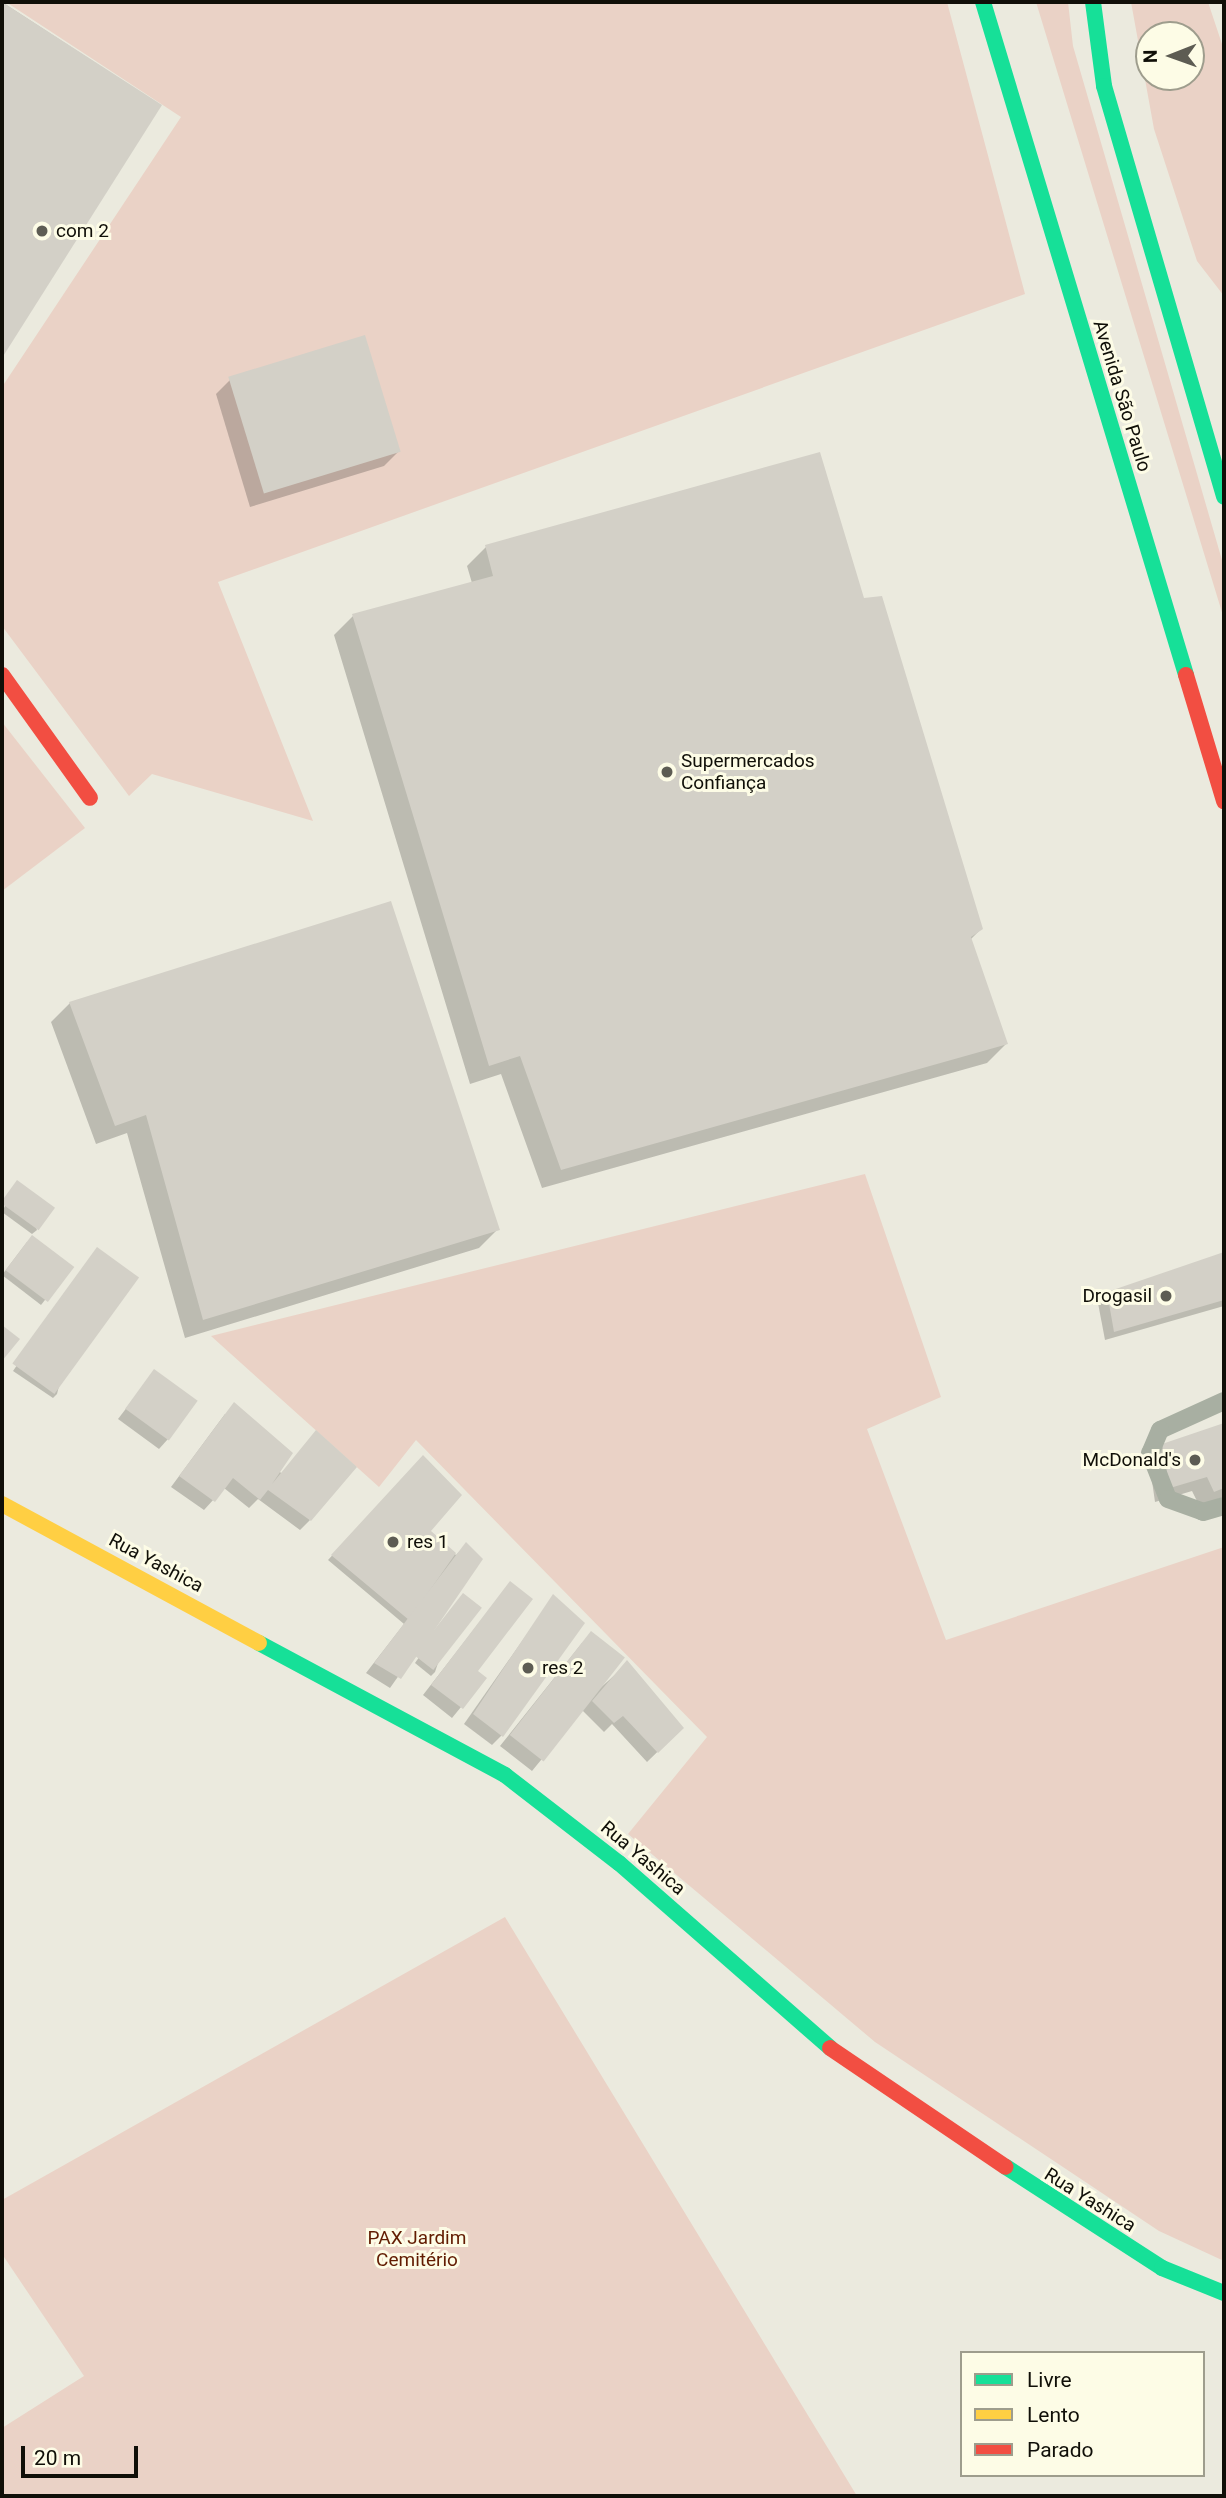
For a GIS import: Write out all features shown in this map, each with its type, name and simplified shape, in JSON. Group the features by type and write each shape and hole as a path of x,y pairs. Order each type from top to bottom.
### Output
{"street":[{"name":"Avenida São Paulo","path":"983,2 1224,801"},
{"path":"1093,2 1104,86 1224,497"},
{"path":"2,675 90,798"},
{"name":"Rua Yashica","path":"2,1504 505,1775 619,1863 849,2065 1162,2268 1224,2293"}],"lane":[{"path":"1224,1401 1160,1430 1150,1453 1168,1500 1203,1512 1224,1506"}],"green space":[{"path":"6,2 947,2 1025,294 218,582 313,821 152,774 129,796 2,626 2,387 181,117"},
{"path":"1036,2 1068,2 1073,46 1224,567 1224,619"},
{"path":"1131,2 1208,2 1224,50 1224,296 1197,261 1154,129 1147,91 1205,91 1205,21 1135,21 1135,24"},
{"path":"2,722 85,828 2,891"},
{"path":"865,1174 941,1397 867,1429 946,1640 1224,1547 1224,2261 1159,2231 875,2042 628,1834 707,1737 416,1440 379,1487 211,1336"},
{"name":"PAX Jardim Cemitério","path":"505,1917 857,2496 2,2496 2,2428 84,2376 2,2254 2,2200"}],"building":[{"name":"com 2","path":"2,2 162,105 2,358"},
{"path":"365,335 401,452 264,493 228,377"},
{"name":"Supermercados Confiança","path":"820,452 864,598 882,596 983,929 971,937 1008,1044 561,1170 520,1056 489,1066 352,614 493,576 485,545"},
{"path":"391,901 500,1230 203,1320 146,1115 115,1126 69,1002"},
{"path":"17,1180 55,1208 39,1230 2,1204"},
{"path":"32,1235 74,1267 48,1302 6,1270"},
{"path":"97,1247 139,1278 54,1394 12,1363"},
{"name":"Drogasil","path":"1224,1252 1224,1300 1114,1332 1107,1292"},
{"path":"2,1325 20,1339 2,1361"},
{"path":"154,1369 198,1401 169,1440 125,1409"},
{"path":"234,1402 293,1453 272,1484 316,1430 357,1467 311,1521 268,1490 260,1500 233,1478 215,1502 179,1476"},
{"name":"McDonald's","path":"1224,1423 1224,1488 1214,1492 1207,1477 1170,1488 1162,1444"},
{"name":"res 1","path":"423,1455 462,1495 431,1531 456,1553 409,1620 331,1555"},
{"path":"466,1542 483,1559 401,1679 374,1663"},
{"name":"res 2","path":"510,1581 533,1599 478,1671 487,1678 463,1709 431,1685"},
{"name":"res 1","path":"463,1593 482,1608 433,1670 414,1655"},
{"name":"res 2","path":"553,1594 585,1623 503,1737 473,1714"},
{"name":"res 2","path":"591,1631 625,1657 544,1761 510,1735"},
{"name":"res 2","path":"627,1660 684,1728 658,1753 623,1716 614,1723 592,1701"}],"traffic: fast":[{"path":"983,2 1186,675"},
{"path":"1093,2 1104,86 1224,497"},
{"path":"259,1643 505,1775 619,1863 830,2048"},
{"path":"1006,2167 1162,2268 1224,2293"}],"traffic: slow":[{"path":"2,1504 259,1643"}],"traffic: jam":[{"path":"2,675 90,798"},
{"path":"1186,675 1224,801"},
{"path":"830,2048 1006,2167"}],"place":[{"name":"com 2","path":"42,231"},
{"name":"Supermercados Confiança","path":"667,772"},
{"name":"Drogasil","path":"1166,1296"},
{"name":"McDonald's","path":"1195,1460"},
{"name":"res 1","path":"393,1542"},
{"name":"res 2","path":"528,1668"}]}
